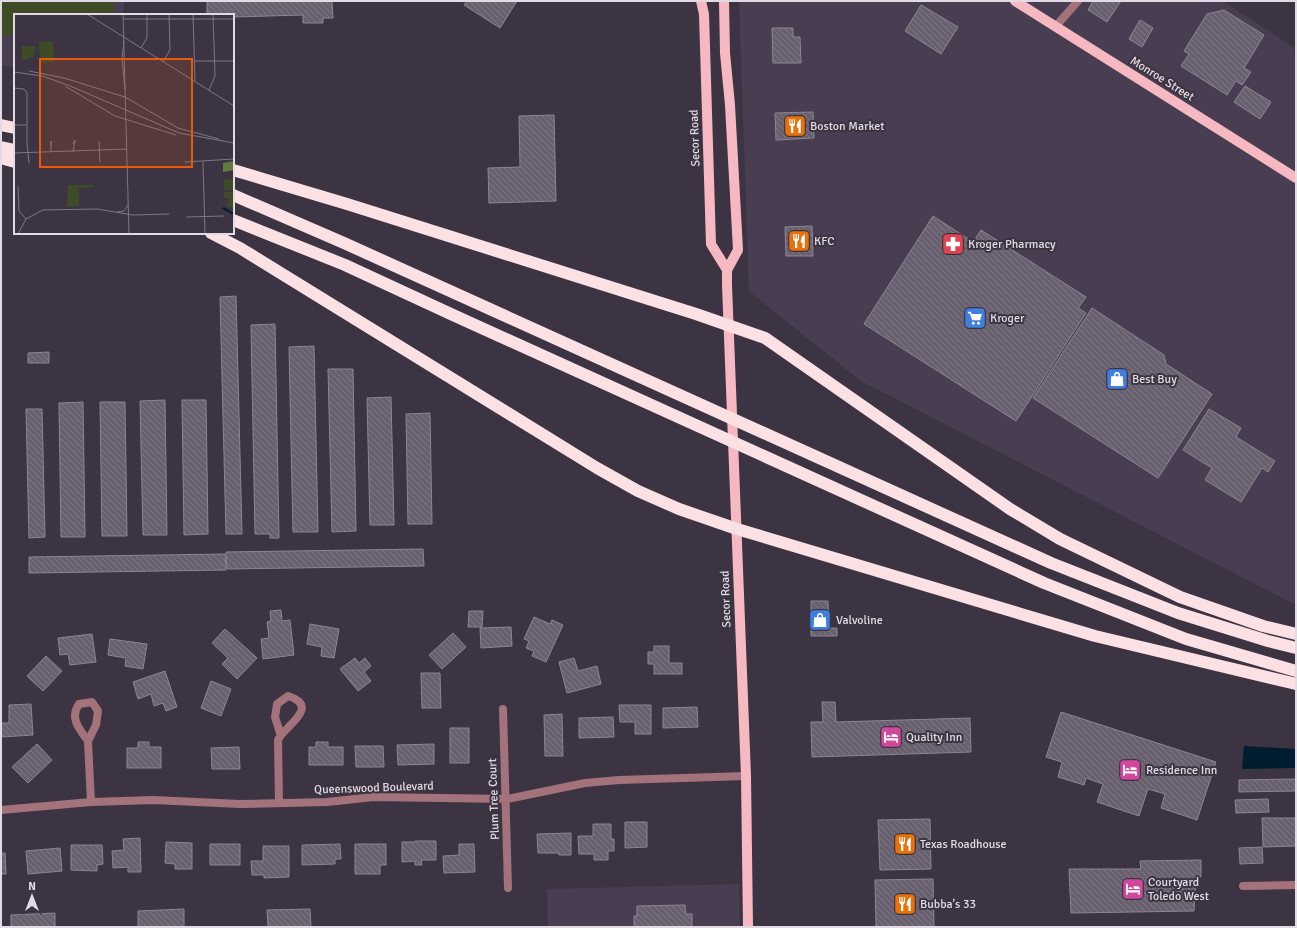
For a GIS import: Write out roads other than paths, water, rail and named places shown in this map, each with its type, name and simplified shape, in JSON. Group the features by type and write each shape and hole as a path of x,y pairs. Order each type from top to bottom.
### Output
{"highway":[{"path":"1,117 14,120"},
{"path":"1,124 14,128"},
{"path":"1,147 14,150"},
{"path":"1,158 14,162"},
{"path":"234,170 347,204 728,324 765,338 1010,509 1060,539 1180,597 1263,626 1296,634"},
{"path":"234,195 344,243 1051,563 1178,613 1268,641 1296,648"},
{"path":"234,220 345,264 674,416 1044,583 1186,639 1296,670"},
{"path":"213,234 246,252 631,487 679,509 737,528 1095,636 1296,684"}],"main road":[{"name":"Secor Road","path":"701,1 704,14 711,244 727,270"},
{"name":"Secor Road","path":"724,1 725,53 730,105 738,250 727,270 746,776 748,927"},
{"name":"Monroe Street","path":"1015,1 1296,178"}],"street":[{"path":"1055,27 1078,1"},
{"name":"Plum Tree Court","path":"503,709 507,799 508,888"},
{"path":"279,803 278,740 280,733"},
{"path":"88,741 91,802"},
{"name":"Queenswood Boulevard","path":"1,810 91,802 153,800 240,804 327,802 374,797 507,799 585,784 620,780 746,776"},
{"path":"1243,886 1296,885"}],"water":[{"path":"1244,746 1296,749 1296,768 1242,769"}],"place":[{"name":"Boston Market","path":"795,126"},
{"name":"KFC","path":"799,241"},
{"name":"Kroger Pharmacy","path":"953,244"},
{"name":"Kroger","path":"975,318"},
{"name":"Best Buy","path":"1117,379"},
{"name":"Valvoline","path":"820,620"},
{"name":"Quality Inn","path":"891,737"},
{"name":"Residence Inn","path":"1130,770"},
{"name":"Texas Roadhouse","path":"905,844"},
{"name":"Courtyard Toledo West","path":"1133,889"},
{"name":"Bubba's 33","path":"905,904"}]}
